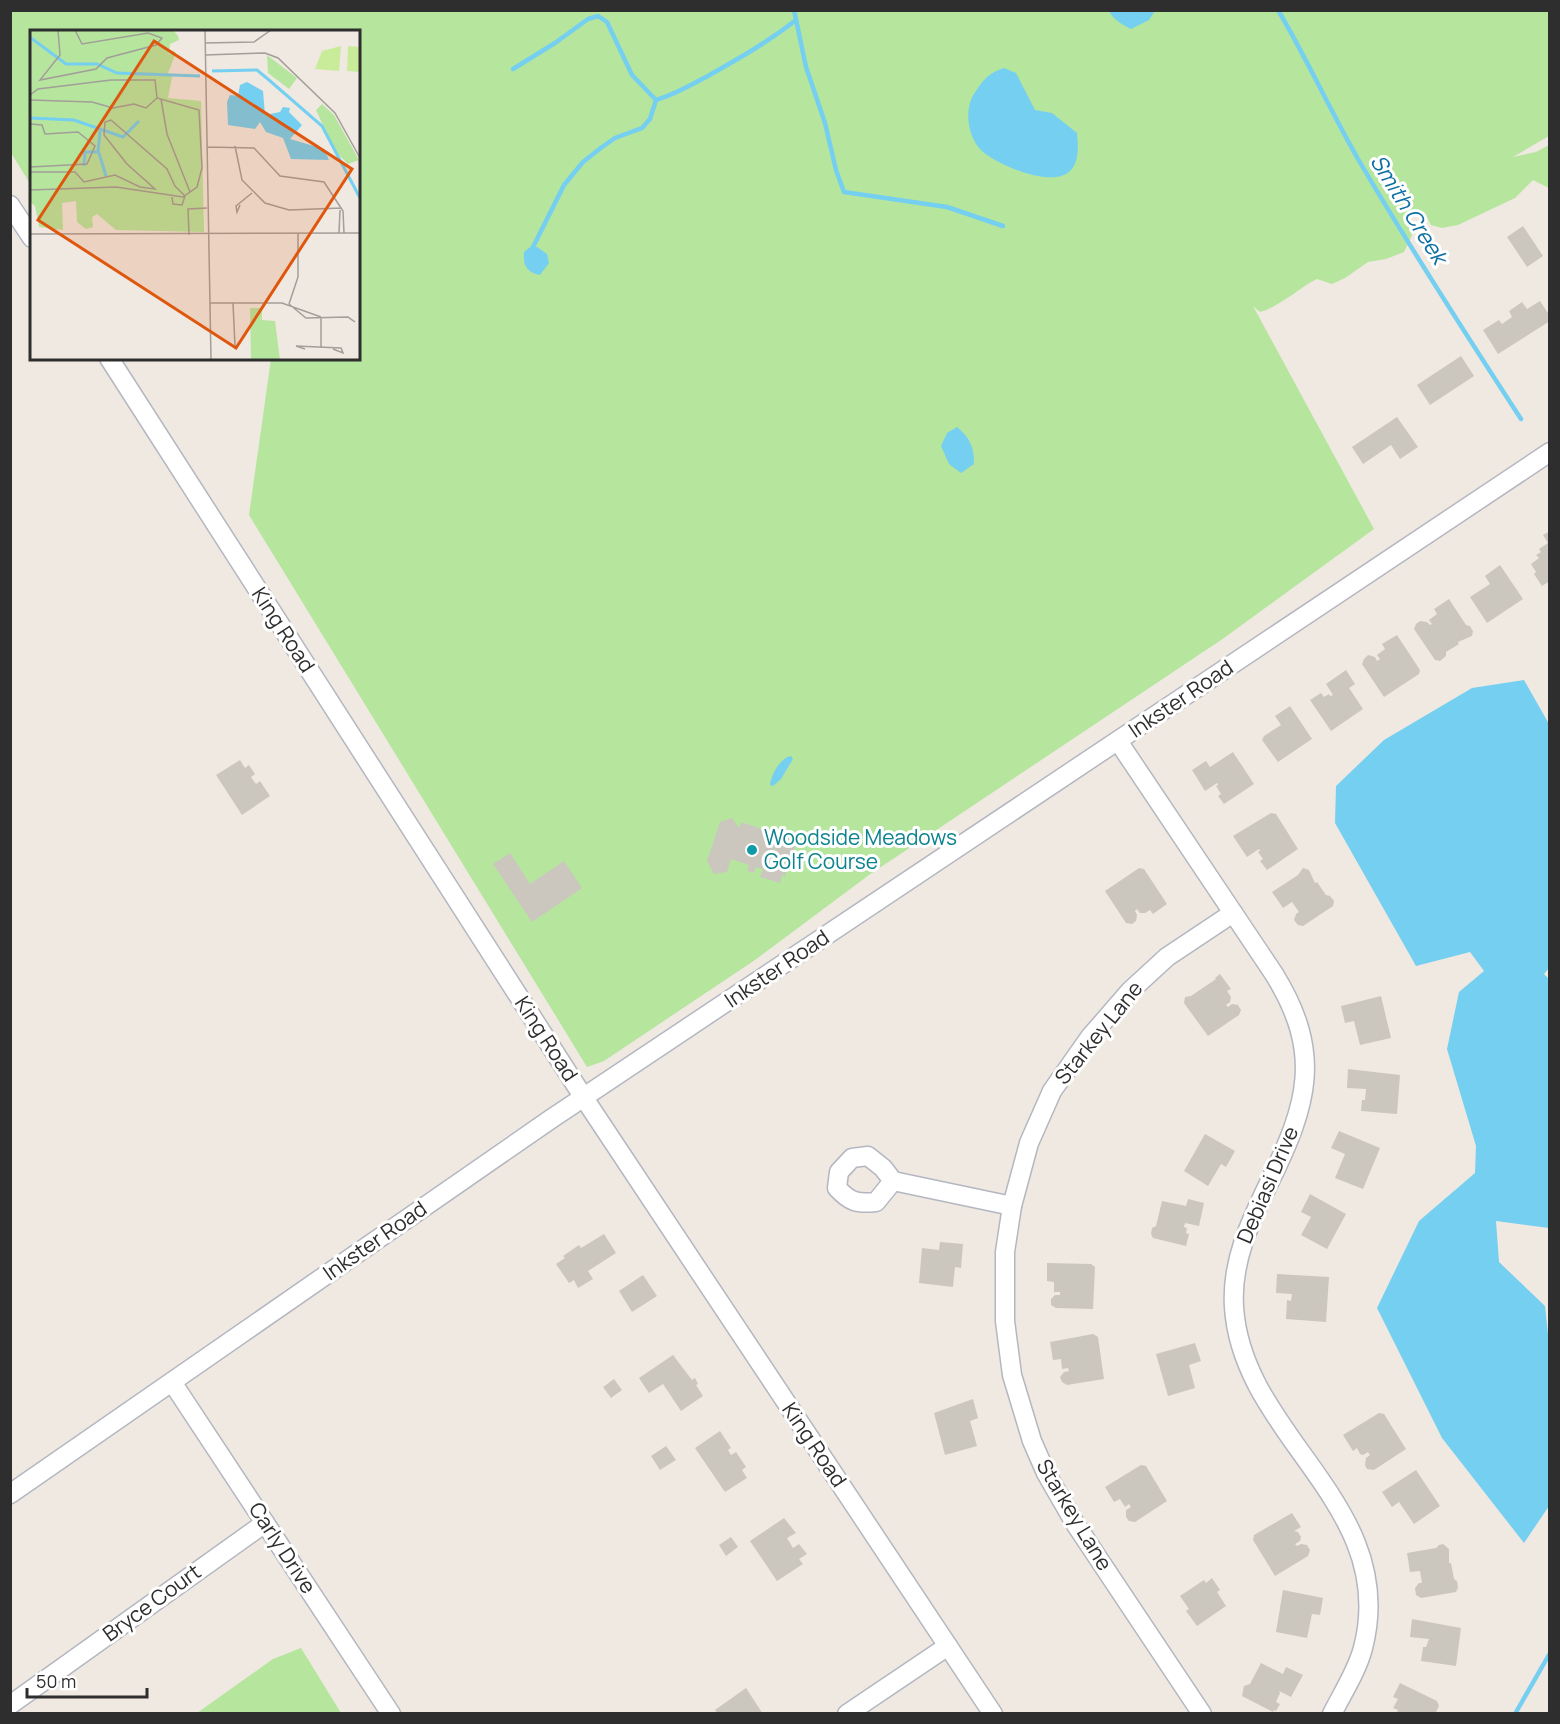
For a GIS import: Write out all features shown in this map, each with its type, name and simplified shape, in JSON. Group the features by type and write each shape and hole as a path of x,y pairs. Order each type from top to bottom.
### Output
{"street":[{"path":"10,205 30,235"},
{"name":"King Road","path":"110,360 584,1098 993,1713"},
{"name":"Inkster Road","path":"10,1494 584,1098 1550,452"},
{"name":"Debiasi Drive","path":"1118,741 1286,992 1297,1021 1304,1052 1306,1072 1304,1091 1292,1135 1253,1215 1238,1258 1234,1308 1241,1348 1259,1389 1340,1508 1353,1533 1363,1561 1368,1605 1368,1623 1363,1648 1356,1668 1332,1713"},
{"name":"Starkey Lane","path":"1202,1713 1076,1526 1046,1473 1032,1441 1012,1375 1005,1321 1005,1252 1012,1206 1029,1143 1052,1091 1090,1038 1130,992 1167,957 1233,913"},
{"path":"893,1181 1012,1206"},
{"name":"Carly Drive","path":"172,1382 391,1713"},
{"name":"Bryce Court","path":"10,1705 265,1522"},
{"path":"847,1713 948,1646"}],"green space":[{"name":"Woodside Meadows Golf Course","path":"10,11 1549,11 1549,136 1513,157 1536,152 1549,145 1549,188 1533,180 1515,198 1458,225 1442,228 1431,225 1424,212 1415,211 1407,223 1412,235 1404,252 1386,259 1368,262 1332,284 1317,279 1282,302 1260,312 1253,306 1374,529 1224,638 869,875 755,960 604,1061 587,1067 249,515 271,360 360,360 360,30 30,30 30,183 11,153"},
{"path":"301,1648 341,1713 197,1713 273,1659"}],"water":[{"path":"1109,11 1155,11 1149,20 1131,29 1118,22"},
{"path":"1004,68 1016,73 1035,110 1052,113 1077,133 1077,159 1069,172 1051,177 1028,174 995,160 975,143 968,118 971,101 986,78"},
{"path":"530,247 537,247 547,254 549,263 540,275 531,272 525,264 524,252"},
{"path":"957,427 970,443 974,458 974,464 961,473 949,464 941,446 947,433"},
{"path":"1524,680 1549,724 1550,967 1544,974 1550,980 1549,1228 1496,1221 1499,1262 1545,1306 1550,1353 1549,1506 1524,1543 1442,1438 1377,1308 1419,1221 1475,1173 1476,1146 1447,1049 1459,992 1484,971 1470,952 1416,966 1335,823 1336,786 1384,740 1472,688"},
{"path":"791,756 793,759 781,779 773,786 770,785 777,768 783,760"}],"building":[{"path":"1523,226 1543,256 1527,267 1507,237"},
{"path":"1540,301 1550,316 1550,321 1498,354 1483,330 1499,320 1502,324 1512,317 1509,311 1522,302 1527,309"},
{"path":"1461,356 1474,376 1430,405 1417,385"},
{"path":"1397,417 1418,447 1400,459 1391,445 1363,464 1352,447"},
{"path":"1550,531 1550,581 1542,586 1531,564 1539,558 1536,555 1541,552 1539,549 1548,543 1543,535"},
{"path":"1500,565 1523,599 1487,623 1470,597 1490,584 1485,576"},
{"path":"1449,599 1466,625 1470,626 1473,631 1472,636 1458,642 1459,644 1446,652 1446,656 1440,661 1435,660 1414,629 1420,621 1432,624 1429,620 1437,614 1434,609"},
{"path":"1397,635 1420,670 1419,674 1384,697 1362,664 1368,655 1375,657 1377,661 1380,659 1377,655 1385,649 1382,644"},
{"path":"1346,670 1355,684 1349,688 1363,709 1331,731 1310,700 1321,693 1324,697 1329,694 1333,695 1326,684"},
{"path":"1290,706 1312,739 1278,762 1262,740 1264,736 1281,725 1275,716"},
{"path":"1233,752 1254,784 1224,804 1218,796 1221,794 1216,786 1217,783 1205,791 1192,770 1206,761 1210,767"},
{"path":"240,760 245,768 249,765 255,774 251,777 256,784 260,781 270,796 242,815 216,775"},
{"path":"1271,813 1276,814 1298,849 1267,870 1260,861 1263,859 1258,852 1259,849 1247,857 1233,836"},
{"name":"Woodside Meadows Golf Course","path":"732,818 739,828 741,822 797,841 785,876 782,875 780,883 760,877 763,869 756,867 754,873 747,871 749,865 731,859 727,872 714,874 707,861 720,822"},
{"path":"510,853 530,884 564,861 582,888 532,922 493,864"},
{"path":"1139,868 1144,869 1167,904 1153,914 1150,910 1140,913 1137,909 1135,911 1136,921 1132,924 1126,923 1105,891"},
{"path":"1303,868 1309,870 1315,883 1317,882 1326,895 1334,901 1333,906 1303,926 1298,925 1294,920 1299,912 1292,902 1283,908 1272,892 1298,875"},
{"path":"1220,974 1231,989 1227,991 1231,997 1230,1002 1226,1005 1228,1007 1232,1004 1238,1005 1241,1010 1239,1015 1208,1036 1184,1003 1185,997 1191,996"},
{"path":"1381,996 1391,1038 1360,1045 1354,1021 1345,1023 1341,1006"},
{"path":"1348,1069 1400,1075 1397,1114 1361,1111 1366,1089 1347,1088"},
{"path":"1339,1131 1380,1148 1363,1189 1335,1178 1345,1154 1331,1148"},
{"path":"1205,1134 1235,1151 1226,1167 1221,1164 1208,1186 1184,1171"},
{"path":"1310,1194 1346,1214 1327,1249 1301,1235 1311,1217 1301,1212"},
{"path":"1188,1199 1204,1203 1199,1226 1185,1223 1186,1233 1189,1234 1186,1246 1153,1238 1152,1228 1156,1226 1162,1201 1186,1206"},
{"path":"604,1234 616,1253 588,1271 593,1279 578,1288 574,1280 569,1283 556,1264 579,1245 581,1248"},
{"path":"940,1242 963,1244 961,1268 955,1267 953,1287 919,1283 922,1248 939,1250"},
{"path":"1047,1263 1091,1264 1095,1267 1093,1309 1056,1308 1051,1305 1051,1299 1055,1295 1060,1295 1060,1292 1054,1292 1054,1282 1047,1281"},
{"path":"1277,1274 1329,1277 1326,1322 1286,1319 1287,1300 1291,1301 1292,1294 1276,1293"},
{"path":"643,1275 657,1296 632,1312 619,1291"},
{"path":"1093,1334 1098,1337 1104,1379 1067,1385 1060,1377 1064,1372 1069,1371 1068,1368 1062,1369 1061,1359 1053,1360 1050,1342"},
{"path":"1195,1343 1201,1361 1189,1365 1195,1388 1168,1396 1156,1354"},
{"path":"673,1355 692,1380 695,1378 698,1384 696,1385 703,1396 681,1411 663,1384 649,1393 639,1378"},
{"path":"614,1379 622,1390 611,1398 603,1387"},
{"path":"973,1399 978,1418 970,1421 977,1446 945,1455 934,1413"},
{"path":"1379,1413 1384,1414 1406,1449 1374,1470 1367,1469 1365,1465 1366,1458 1370,1455 1368,1452 1363,1455 1357,1448 1353,1451 1343,1435"},
{"path":"720,1431 731,1448 728,1450 731,1455 736,1452 746,1467 742,1470 747,1478 725,1492 695,1448"},
{"path":"666,1446 676,1460 660,1470 651,1456"},
{"path":"1141,1465 1146,1466 1167,1501 1135,1522 1129,1521 1126,1517 1126,1510 1131,1507 1129,1504 1125,1507 1120,1499 1114,1502 1105,1487"},
{"path":"1416,1470 1440,1506 1414,1524 1399,1502 1392,1507 1382,1492"},
{"path":"1292,1513 1301,1527 1294,1531 1298,1532 1301,1537 1300,1541 1295,1544 1297,1546 1307,1545 1310,1550 1308,1556 1275,1576 1253,1540 1254,1535"},
{"path":"784,1518 796,1533 787,1538 793,1548 799,1544 807,1554 799,1559 803,1564 777,1581 750,1541"},
{"path":"731,1537 738,1547 726,1556 719,1545"},
{"path":"1443,1544 1449,1549 1449,1563 1451,1563 1458,1588 1456,1592 1421,1598 1416,1595 1415,1588 1422,1583 1420,1571 1410,1572 1407,1553 1436,1548"},
{"path":"1212,1578 1226,1606 1197,1626 1186,1611 1189,1609 1180,1596 1204,1580 1206,1583"},
{"path":"1283,1590 1323,1598 1320,1615 1312,1614 1307,1638 1276,1632"},
{"path":"1412,1619 1461,1628 1456,1666 1421,1661 1423,1647 1426,1647 1429,1639 1410,1637"},
{"path":"1261,1663 1283,1674 1286,1667 1303,1675 1291,1697 1279,1691 1276,1702 1280,1704 1273,1712 1242,1696 1244,1686 1250,1684"},
{"path":"1400,1683 1437,1701 1439,1706 1435,1714 1396,1714 1398,1710 1393,1708 1398,1699 1393,1697"},
{"path":"746,1688 763,1714 718,1714 715,1710"}],"waterway":[{"path":"794,10 806,67 825,123 836,170 844,192 947,207 1003,226"},
{"name":"Smith Creek","path":"1278,10 1378,192 1521,419"},
{"path":"513,69 588,19 598,16 607,22 632,75 656,100 669,96 730,64 796,20"},
{"path":"533,247 564,185 583,162 615,138 642,128 650,119 656,100"},
{"name":"Smith Creek","path":"1515,1714 1550,1653"}],"place":[{"name":"Woodside Meadows Golf Course","path":"752,850"}]}
